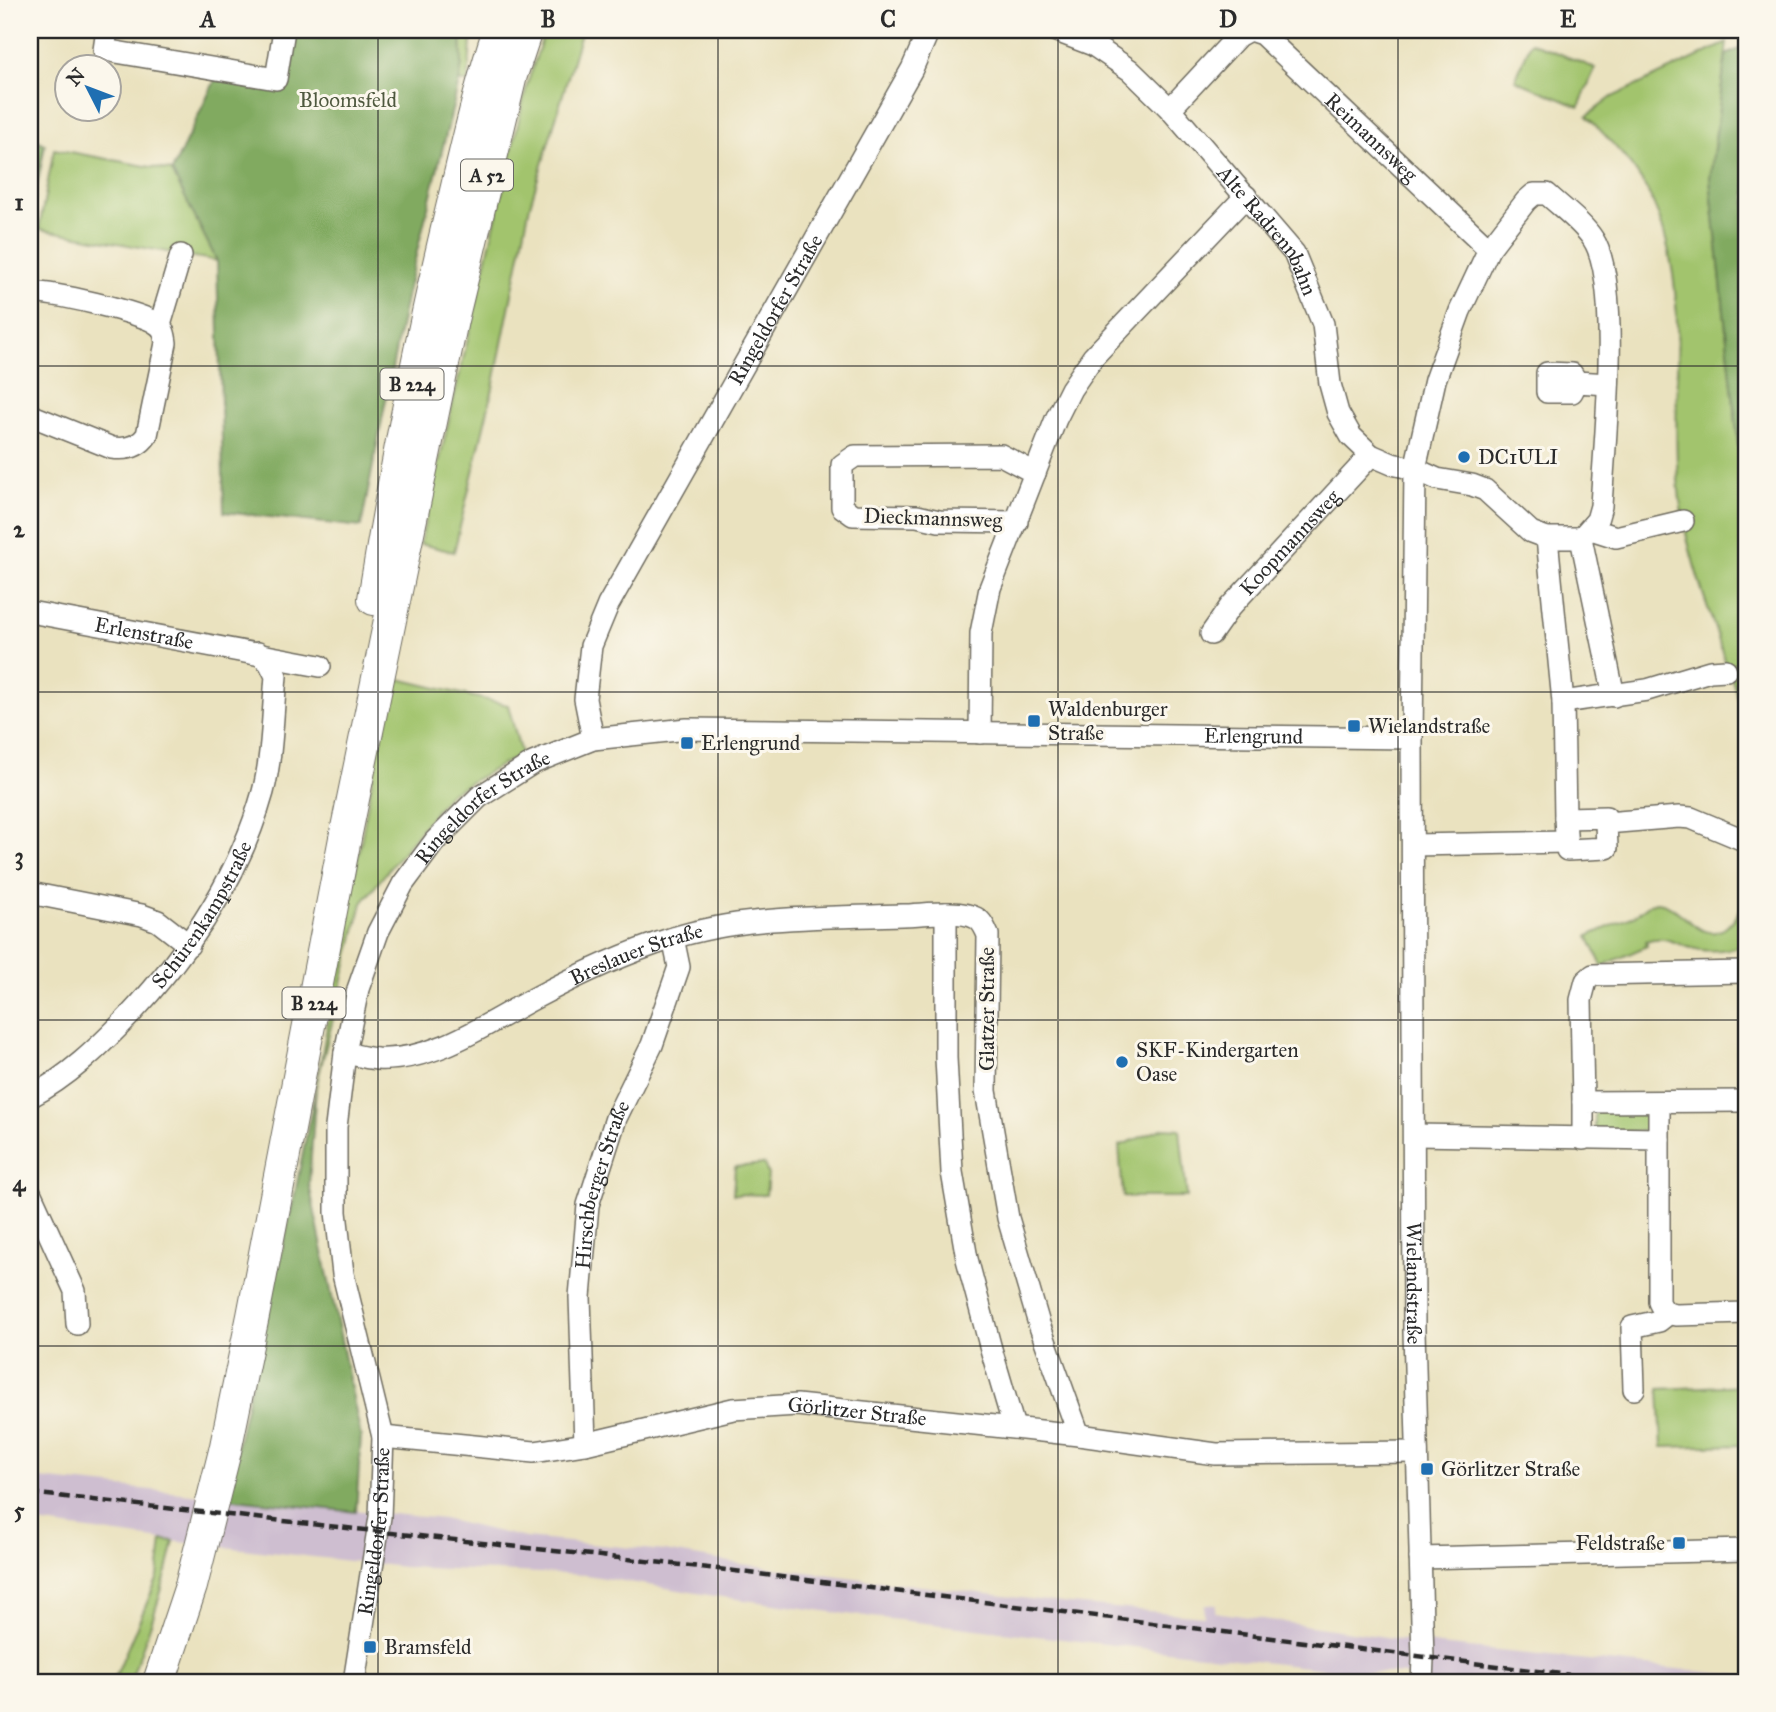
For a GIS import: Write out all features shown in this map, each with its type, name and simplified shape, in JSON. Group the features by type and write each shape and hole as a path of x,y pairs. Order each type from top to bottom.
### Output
{"highway":[{"path":"475,113 473,69 477,30"},
{"name":"A 52","path":"439,319 475,113 499,30"},
{"name":"A 52","path":"439,319 526,30"},
{"name":"B 224","path":"140,1682 175,1581 209,1448 338,790 399,451 439,319"},
{"name":"B 224","path":"159,1682 191,1586 228,1438 349,820 439,319"}],"street":[{"path":"107,30 104,50 276,79 284,30"},
{"name":"Ringeldorfer Straße","path":"354,1682 380,1517 383,1437 343,1273 336,1212 336,1126 345,1053 358,989 378,932 403,884 435,841 479,797 533,763 593,739 585,699 591,646 608,605 912,69 929,30"},
{"name":"Alte Radrennbahn","path":"1054,30 1093,46 1130,70 1170,108 1294,253 1323,324 1329,384 1338,413 1351,436 1371,455 1392,464 1415,469 1437,479 1485,490 1531,532 1547,538"},
{"name":"Reimannsweg","path":"1170,108 1238,36 1250,30 1262,34 1489,250"},
{"name":"Wielandstraße","path":"1422,1682 1414,1331 1412,738 1415,469 1435,380 1460,311 1489,250 1534,194 1547,194 1594,240 1604,268 1608,298 1608,384 1601,506 1597,520 1586,533"},
{"path":"980,733 981,633 990,589 1035,472 1071,389 1093,357 1246,196"},
{"path":"30,415 112,448 122,449 138,445 147,435 166,343 160,325 181,255"},
{"path":"30,293 39,292 83,301 152,320 160,325"},
{"path":"1577,382 1608,384"},
{"name":"Dieckmannsweg","path":"1017,522 939,521 917,516 853,515 842,507 842,465 855,456 1001,454 1035,472"},
{"name":"Koopmannsweg","path":"1211,634 1235,601 1371,455"},
{"path":"1565,818 1606,817 1607,848 1567,849 1565,818 1563,702 1547,538 1586,533 1616,537 1684,521"},
{"path":"1586,533 1614,696"},
{"name":"Erlenstraße","path":"30,612 320,666"},
{"name":"Schürenkampstraße","path":"30,1097 94,1052 160,983 189,945 225,888 255,818 264,789 276,676 269,663 258,653"},
{"path":"1563,702 1647,690 1710,671 1726,670"},
{"name":"Erlengrund","path":"593,739 687,729 1412,738"},
{"path":"1606,822 1691,818 1746,842"},
{"path":"1413,845 1566,842"},
{"path":"30,893 142,915 158,921 189,945"},
{"name":"Breslauer Straße","path":"345,1053 378,1059 410,1055 444,1046 470,1036 532,999 607,961 673,938 750,923 806,918 946,913"},
{"name":"Glatzer Straße","path":"1014,1427 967,1259 953,1172 946,1058 946,913 974,917 982,923 988,935 986,1091 1008,1218 1039,1324 1079,1435"},
{"name":"Hirschberger Straße","path":"586,1444 580,1297 589,1205 616,1118 652,1045 678,967 673,938"},
{"path":"1583,1139 1581,1000 1586,981 1593,975 1746,972"},
{"path":"1583,1102 1746,1101"},
{"path":"1659,1102 1659,1302 1668,1314 1746,1313"},
{"path":"1415,1135 1659,1139"},
{"path":"30,1192 75,1290 77,1324"},
{"path":"1634,1389 1632,1327 1659,1321 1668,1314"},
{"name":"Görlitzer Straße","path":"383,1437 534,1452 586,1444 733,1409 797,1405 1014,1427 1216,1454 1417,1452"},
{"path":"1420,1558 1746,1549"}],"shaded area":[{"path":"30,1478 443,1519 526,1538 665,1551 741,1564 1071,1604 1204,1616 1205,1604 1216,1605 1215,1612 1440,1645 1746,1676 1746,1682 1420,1682 1407,1680 1406,1674 1340,1671 846,1614 586,1575 403,1567 162,1540 30,1522"}],"green space":[{"name":"Bloomsfeld","path":"292,30 461,30 462,64 459,82 407,292 361,527 224,512 217,261 172,171 216,78 283,90"},
{"path":"461,30 472,30 468,82 459,82 462,64"},
{"path":"545,30 582,30 530,205 493,388 454,552 420,544 527,85"},
{"path":"1531,42 1595,68 1579,107 1515,80"},
{"path":"1727,43 1710,179 1738,443 1746,475 1746,721 1726,670 1692,558 1682,515 1677,462 1676,303 1662,226 1641,180 1587,116 1612,97"},
{"path":"1746,46 1746,475 1738,443 1710,179 1726,55"},
{"path":"30,137 45,144 30,225"},
{"path":"54,149 172,171 217,261 39,229"},
{"path":"391,677 508,705 521,754 449,794 362,903 316,1087"},
{"path":"1656,902 1674,909 1698,928 1715,932 1725,928 1746,902 1746,945 1707,951 1654,939 1646,941 1647,946 1602,966 1588,936 1634,916"},
{"path":"316,1087 309,1184 361,1437 356,1512 225,1498 294,1198"},
{"path":"1649,1109 1649,1131 1595,1132 1595,1110"},
{"path":"1164,1128 1180,1129 1187,1197 1123,1197 1119,1146"},
{"path":"764,1164 768,1174 766,1195 733,1194 735,1167"},
{"path":"1746,1385 1746,1445 1662,1447 1659,1389"},
{"path":"162,1540 174,1541 149,1630 130,1682 113,1682 158,1577"}],"railway":[{"path":"30,1493 718,1569 1626,1682"}],"place":[{"name":"DC1ULI","path":"1464,457"},
{"name":"Waldenburger Straße","path":"1034,721"},
{"name":"Wielandstraße","path":"1354,726"},
{"name":"Erlengrund","path":"687,743"},
{"name":"SKF-Kindergarten Oase","path":"1122,1062"},
{"name":"Görlitzer Straße","path":"1427,1469"},
{"name":"Feldstraße","path":"1679,1543"},
{"name":"Bramsfeld","path":"370,1647"}]}
